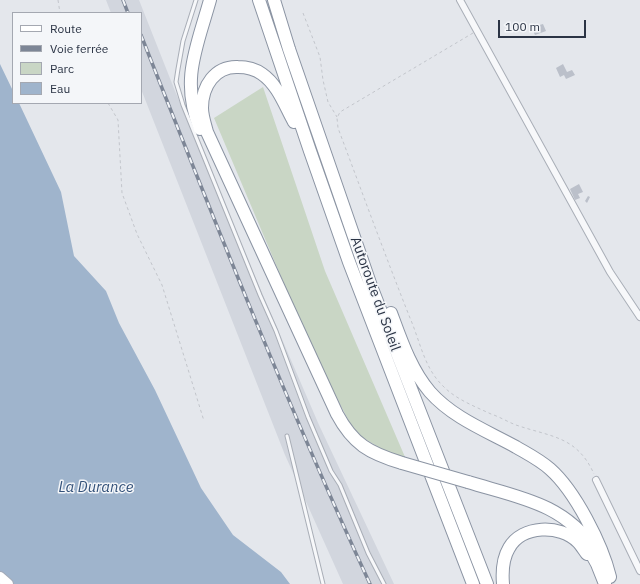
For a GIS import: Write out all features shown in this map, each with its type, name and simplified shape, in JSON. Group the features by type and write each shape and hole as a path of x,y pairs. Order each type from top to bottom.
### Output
{"highway":[{"path":"210,0 192,62 190,92 194,113 202,134 332,416 342,434 352,446 364,454 378,460 544,506 566,518 574,524 588,540 608,582"},
{"name":"Autoroute du Soleil","path":"259,0 310,152 385,358 473,584"},
{"name":"Autoroute du Soleil","path":"274,0 316,129 371,286 487,584"},
{"path":"310,152 274,86 261,73 248,67 232,67 220,71 211,79 203,98 202,109 207,132 337,414 348,432 367,450 403,466"},
{"path":"316,129 341,179 372,267 415,371 430,392 455,414 537,459 561,480 575,500 592,530 607,565 608,582"},
{"path":"503,584 502,574 506,555 510,546 517,538 534,530 548,529 563,533 577,541 608,582"}],"main road":[{"path":"0,577 8,584"}],"street":[{"path":"460,0 610,272 640,317"},
{"path":"596,480 640,571"}],"lane":[{"path":"196,0 183,41 176,82 183,105 276,331 311,424 331,470 340,485 368,552 384,584"},
{"path":"287,436 323,584"}],"path":[{"path":"58,0 60,12"},
{"path":"303,13 320,57 328,102 338,118"},
{"path":"477,31 349,105 340,112 338,118 338,128 430,370 442,386 456,398 516,424 559,437 576,448 588,463 596,480"},
{"path":"109,104 118,120 122,193 137,234 162,285 204,422"}],"shaded area":[{"path":"106,0 139,0 175,91 319,425 394,584 343,584 285,455 142,92 142,12 111,12"}],"green space":[{"path":"263,87 325,271 405,457 385,451 355,433 312,350 214,118"}],"water":[{"name":"La Durance","path":"0,64 12,89 12,104 19,104 61,192 74,256 106,291 119,323 155,390 201,488 233,535 281,572 290,584 3,584 0,577"}],"building":[{"path":"535,24 536,26 543,24 546,31 535,35 531,26"},
{"path":"563,64 567,72 572,70 575,75 566,79 564,75 560,77 556,68"},
{"path":"579,184 583,192 578,194 580,198 575,200 570,189"},
{"path":"588,196 590,197 587,203 585,201"}],"railway":[{"path":"123,0 128,12"},
{"path":"142,38 280,380 370,584"}]}
